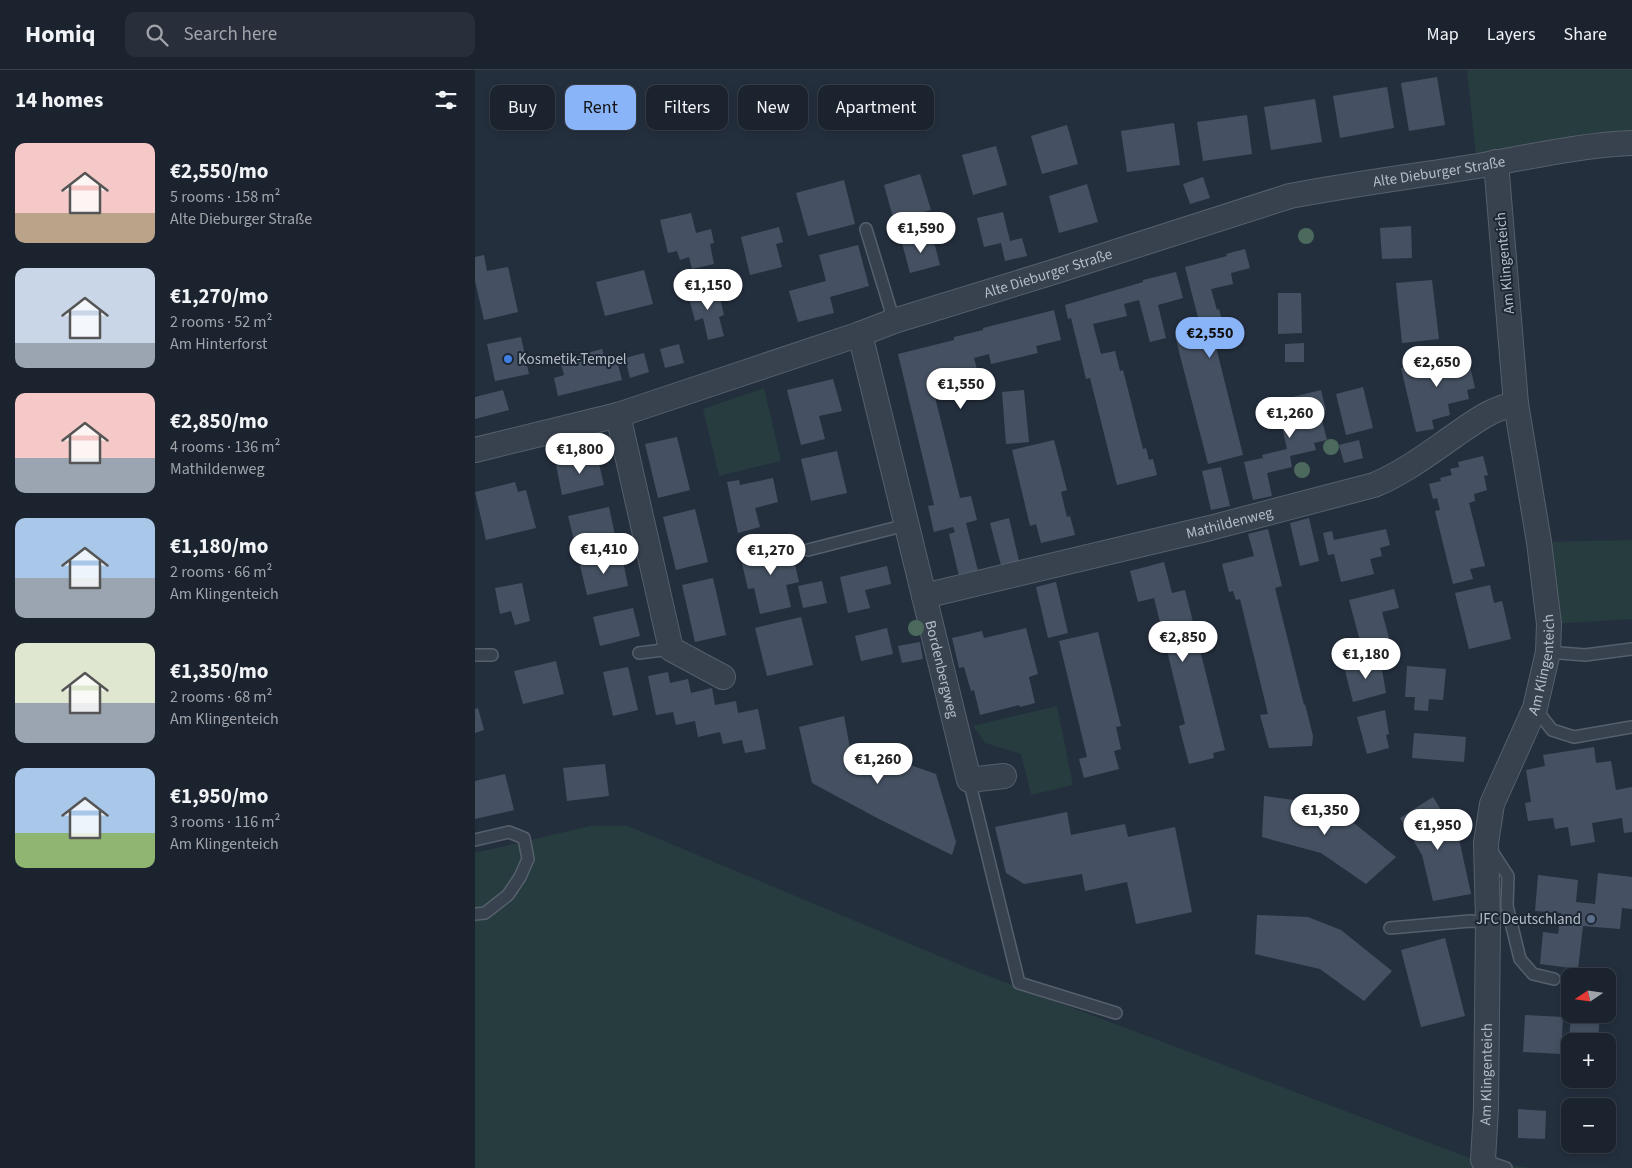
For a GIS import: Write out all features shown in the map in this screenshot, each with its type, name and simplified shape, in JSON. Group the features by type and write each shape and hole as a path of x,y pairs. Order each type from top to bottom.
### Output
{"street":[{"name":"Alte Dieburger Straße","path":"475,450 618,415 860,334 894,320 1050,273 1290,196 1558,150 1632,143"},
{"name":"Am Klingenteich","path":"1483,1160 1486,1108 1489,922 1486,842 1492,804 1535,708 1548,652 1549,624 1539,542 1516,404 1496,162"},
{"name":"Bordenbergweg","path":"860,334 969,780"},
{"name":"Mathildenweg","path":"924,596 1209,528 1375,485 1411,466 1486,414 1502,406 1516,404"},
{"path":"618,415 671,649 723,677"},
{"path":"969,780 1004,776"}],"lane":[{"path":"866,230 894,320"},
{"path":"809,550 906,525"},
{"path":"639,653 671,649"},
{"path":"1548,652 1585,655 1632,649"},
{"path":"475,655 492,654"},
{"path":"1535,708 1552,730 1575,736 1632,727"},
{"path":"969,780 1019,983 1116,1014"},
{"path":"475,840 509,832 524,838 529,859 509,895 485,914 475,914"},
{"path":"1486,842 1507,876 1507,906 1520,959 1533,974 1554,979"},
{"path":"1390,928 1470,921 1489,922"},
{"path":"1483,1160 1506,1168"}],"green space":[{"path":"1467,70 1632,70 1632,143 1477,166"},
{"path":"764,388 781,461 719,476 703,409"},
{"path":"1632,540 1632,619 1549,624 1539,542"},
{"path":"1057,706 1073,785 1031,795 1021,754 985,743 973,726"},
{"path":"590,826 628,826 970,969 1480,1162 1530,1168 475,1168 475,853"}],"building":[{"path":"1437,77 1445,125 1409,131 1401,83"},
{"path":"1387,87 1394,128 1340,138 1333,96"},
{"path":"1315,99 1322,142 1271,150 1264,107"},
{"path":"1247,115 1252,154 1203,161 1197,122"},
{"path":"1174,123 1180,165 1127,172 1121,131"},
{"path":"1067,125 1078,164 1042,174 1031,136"},
{"path":"996,146 1007,185 973,195 962,155"},
{"path":"920,174 931,210 894,221 884,185"},
{"path":"1203,177 1210,198 1190,204 1183,184"},
{"path":"844,180 855,224 808,236 796,193"},
{"path":"1087,184 1098,222 1059,233 1049,196"},
{"path":"1003,212 1010,241 1022,238 1027,256 1005,261 1001,243 984,247 977,218"},
{"path":"691,213 696,233 711,229 714,243 710,244 714,264 692,269 689,257 680,260 677,251 668,253 660,220"},
{"path":"1411,226 1412,258 1382,259 1380,228"},
{"path":"779,227 783,242 776,244 782,267 750,275 741,237"},
{"path":"932,234 940,265 910,273 902,243"},
{"path":"858,245 869,286 830,297 834,313 798,322 789,291 826,281 819,255"},
{"path":"1245,249 1250,268 1231,273 1233,284 1211,289 1223,324 1211,327 1243,455 1208,464 1175,336 1201,329 1185,267 1227,256 1226,254"},
{"path":"484,255 487,271 508,267 518,312 484,320 475,281 475,257"},
{"path":"644,270 653,304 605,316 596,282"},
{"path":"1176,272 1183,298 1158,305 1166,338 1150,342 1139,300 1124,304 1127,316 1093,324 1101,354 1115,351 1120,371 1123,370 1143,449 1146,448 1149,460 1153,459 1157,475 1117,485 1090,378 1086,379 1071,318 1068,319 1065,305 1143,282 1143,280"},
{"path":"1432,280 1439,339 1402,343 1396,283"},
{"path":"717,286 724,315 719,317 724,336 708,340 703,318 695,321 688,294"},
{"path":"1278,293 1301,293 1302,333 1278,334"},
{"path":"1054,310 1061,340 1036,346 1038,353 991,364 989,354 974,358 978,373 963,376 966,389 935,397 960,498 971,496 977,520 966,523 978,571 959,576 949,534 955,532 953,527 934,532 928,506 934,505 898,354 954,340 954,337 983,330 983,328"},
{"name":"Kosmetik-Tempel","path":"521,337 529,374 495,381 487,344"},
{"path":"1304,343 1304,362 1285,362 1285,344"},
{"path":"679,344 684,363 665,368 660,349"},
{"path":"602,349 606,364 617,361 622,380 558,396 554,378 564,375 560,360"},
{"path":"644,353 649,372 630,378 625,358"},
{"path":"1467,353 1475,388 1467,390 1469,399 1448,404 1450,415 1432,420 1434,429 1416,432 1401,368"},
{"path":"833,379 842,411 819,416 825,439 801,445 787,390"},
{"path":"1363,387 1373,428 1346,435 1336,394"},
{"path":"503,390 509,410 475,419 475,397"},
{"path":"1024,390 1029,442 1006,444 1002,392"},
{"path":"1321,390 1326,410 1320,412 1327,440 1314,443 1316,450 1290,456 1292,467 1267,473 1272,496 1253,500 1244,462 1263,458 1262,455 1287,449 1276,401"},
{"path":"677,437 690,490 658,498 645,444"},
{"path":"1054,440 1067,490 1061,492 1067,517 1070,516 1075,535 1041,543 1036,524 1030,526 1012,450"},
{"path":"1359,440 1363,458 1344,463 1339,445"},
{"path":"837,451 847,493 811,501 801,459"},
{"path":"597,455 604,485 562,495 556,465"},
{"path":"1483,456 1488,475 1484,476 1487,490 1474,494 1475,501 1469,503 1485,566 1470,569 1473,579 1453,584 1435,511 1440,510 1437,498 1433,499 1429,484 1441,481 1440,478 1452,475 1450,469 1459,467 1458,462"},
{"path":"1221,467 1230,506 1211,510 1202,471"},
{"path":"773,478 778,502 755,508 760,527 738,533 727,482 739,480 740,485"},
{"path":"515,482 518,492 526,490 536,528 486,540 475,492"},
{"path":"609,507 615,535 575,544 568,516"},
{"path":"695,509 708,562 676,570 663,517"},
{"path":"1009,518 1019,561 1001,565 990,523"},
{"path":"1309,518 1319,561 1300,566 1290,523"},
{"path":"1268,529 1282,586 1275,588 1313,736 1312,746 1269,748 1260,715 1268,714 1240,599 1236,600 1233,591 1229,592 1222,564 1254,556 1248,534"},
{"path":"1386,529 1390,545 1380,548 1382,556 1370,559 1374,574 1341,582 1334,554 1328,555 1323,533 1332,531 1334,540"},
{"path":"790,543 799,582 786,585 791,607 760,614 754,588 748,589 740,555"},
{"path":"622,556 628,586 587,595 580,565"},
{"path":"1164,562 1172,593 1185,590 1225,750 1213,753 1214,758 1189,764 1179,726 1185,724 1154,598 1138,602 1130,571"},
{"path":"887,566 891,584 865,590 870,608 848,613 840,577"},
{"path":"713,578 726,635 695,642 682,585"},
{"path":"822,581 827,603 803,608 798,586"},
{"path":"1056,582 1068,633 1048,638 1036,587"},
{"path":"522,583 530,621 515,625 511,611 500,614 495,588"},
{"path":"1490,585 1494,603 1502,601 1511,639 1469,649 1455,593"},
{"path":"1394,589 1399,608 1382,612 1389,638 1361,645 1349,600"},
{"path":"633,608 640,636 600,646 593,617"},
{"path":"801,617 813,665 767,676 755,628"},
{"path":"887,628 893,654 861,661 855,636"},
{"path":"1026,628 1038,674 1029,677 1035,703 980,715 974,690 971,691 964,667 959,668 952,638 982,631 984,638"},
{"path":"1098,632 1121,726 1116,727 1121,749 1114,751 1119,769 1084,778 1079,759 1087,757 1059,641"},
{"path":"920,642 923,659 902,663 898,646"},
{"path":"1380,658 1386,693 1353,702 1344,667"},
{"path":"556,661 564,694 523,704 514,671"},
{"path":"1407,666 1446,669 1443,700 1429,699 1428,711 1414,710 1415,697 1405,697"},
{"path":"628,667 638,710 613,716 603,672"},
{"path":"668,672 670,683 688,679 691,693 712,688 715,705 736,701 738,713 758,709 766,749 745,753 742,740 723,744 720,732 698,737 695,721 676,725 673,712 656,715 648,676"},
{"path":"478,708 484,730 475,733 475,709"},
{"path":"1385,710 1389,734 1386,735 1389,748 1367,754 1357,717"},
{"path":"844,716 851,753 887,771 893,759 936,774 956,842 952,855 812,783 799,727"},
{"path":"1414,733 1466,737 1464,762 1412,758"},
{"path":"1594,747 1596,763 1611,761 1616,790 1632,787 1632,832 1624,833 1622,818 1592,823 1595,842 1571,846 1568,827 1555,829 1553,818 1528,821 1525,803 1531,802 1526,770 1545,766 1543,755"},
{"path":"605,764 609,796 567,801 563,768"},
{"path":"505,774 514,810 475,819 475,781"},
{"path":"1264,796 1301,801 1344,815 1396,857 1366,884 1321,853 1262,837"},
{"path":"1433,797 1459,839 1471,894 1433,901 1422,855 1400,818"},
{"path":"1067,812 1071,835 1125,824 1128,837 1175,827 1192,912 1136,924 1127,882 1085,891 1082,874 1024,884 1006,873 995,827"},
{"name":"JFC Deutschland","path":"1598,873 1632,877 1632,909 1622,908 1620,929 1583,926 1578,968 1540,964 1543,932 1558,934 1561,913 1535,911 1538,875 1578,880 1576,902 1595,904"},
{"path":"1257,915 1308,917 1341,930 1392,971 1364,1001 1320,969 1255,954"},
{"path":"1445,938 1465,1016 1421,1027 1401,950"},
{"path":"1525,1015 1561,1017 1561,1023 1563,1023 1561,1054 1523,1052"},
{"path":"1570,1023 1599,1023 1599,1033 1570,1033"},
{"path":"1518,1109 1546,1111 1545,1139 1518,1138"}],"place":[{"name":"Kosmetik-Tempel","path":"508,359"},
{"name":"JFC Deutschland","path":"1591,919"}]}
